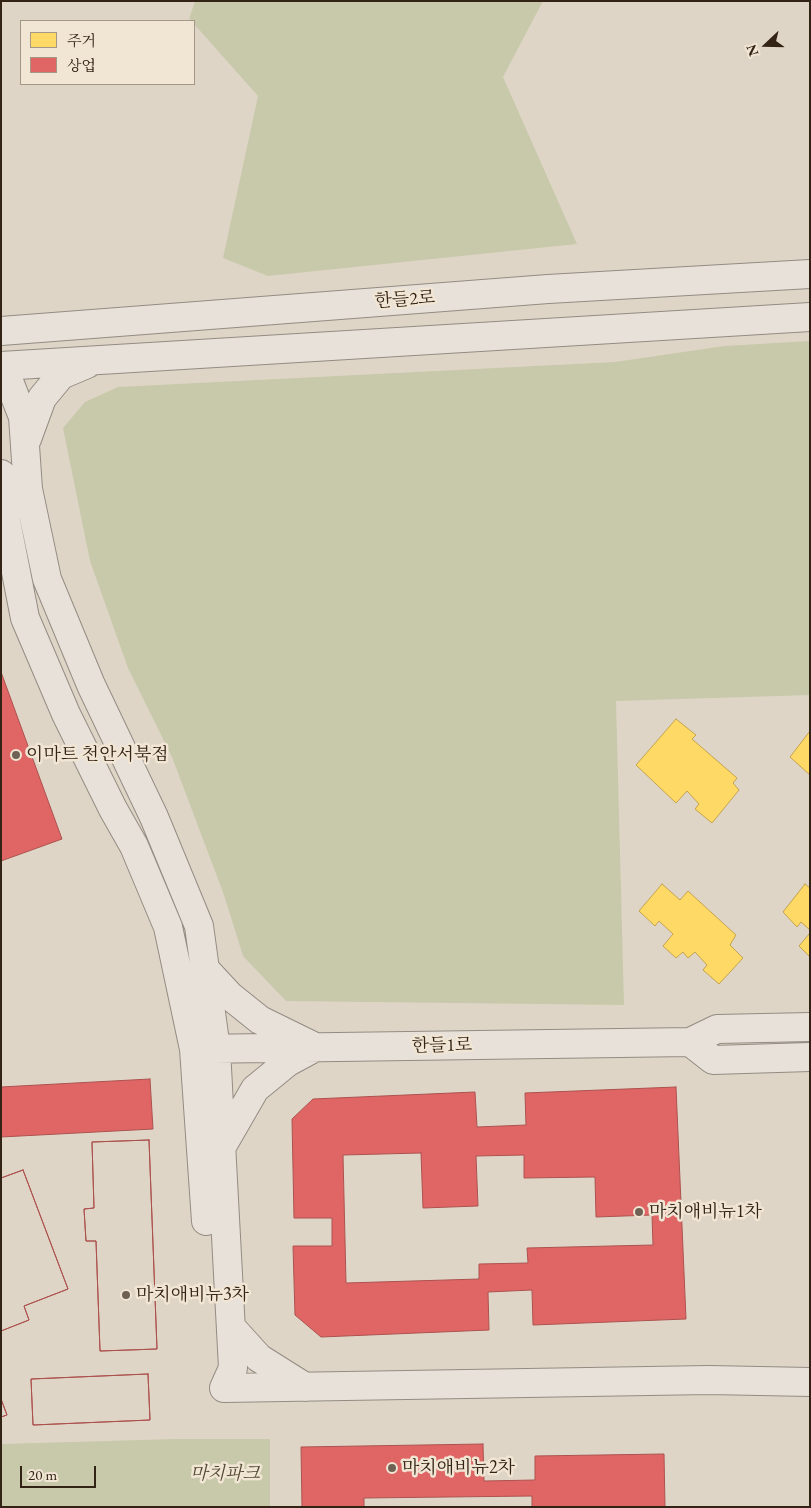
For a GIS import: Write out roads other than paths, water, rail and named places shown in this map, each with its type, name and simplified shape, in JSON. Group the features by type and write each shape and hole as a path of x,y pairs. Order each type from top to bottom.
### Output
{"street":[{"name":"한들2로","path":"1,331 548,289 810,274"},
{"path":"224,1388 216,1368 204,968 199,926 154,817 92,684 47,579 28,489 23,417 2,366 810,317"},
{"path":"25,445 42,398 61,375 95,361"},
{"path":"1,474 6,521 25,618 66,714 113,809 134,846 168,927 205,1049 221,1148 233,1368 224,1388"},
{"path":"204,968 230,996 260,1020 315,1047"},
{"name":"한들1로","path":"205,1049 690,1042 717,1029 810,1028"},
{"path":"690,1042 713,1060 810,1057"},
{"path":"221,1148 255,1089 288,1062 315,1047"},
{"path":"230,1327 259,1358 305,1387"},
{"path":"224,1388 710,1380 810,1382"}],"place":[{"name":"이마트 천안서북점","path":"16,755"},
{"name":"마치애비뉴1차","path":"639,1212"},
{"name":"마치애비뉴3차","path":"126,1295"},
{"name":"마치애비뉴2차","path":"392,1468"}],"park label":[{"name":"마치파크","path":"225,1474"}]}
